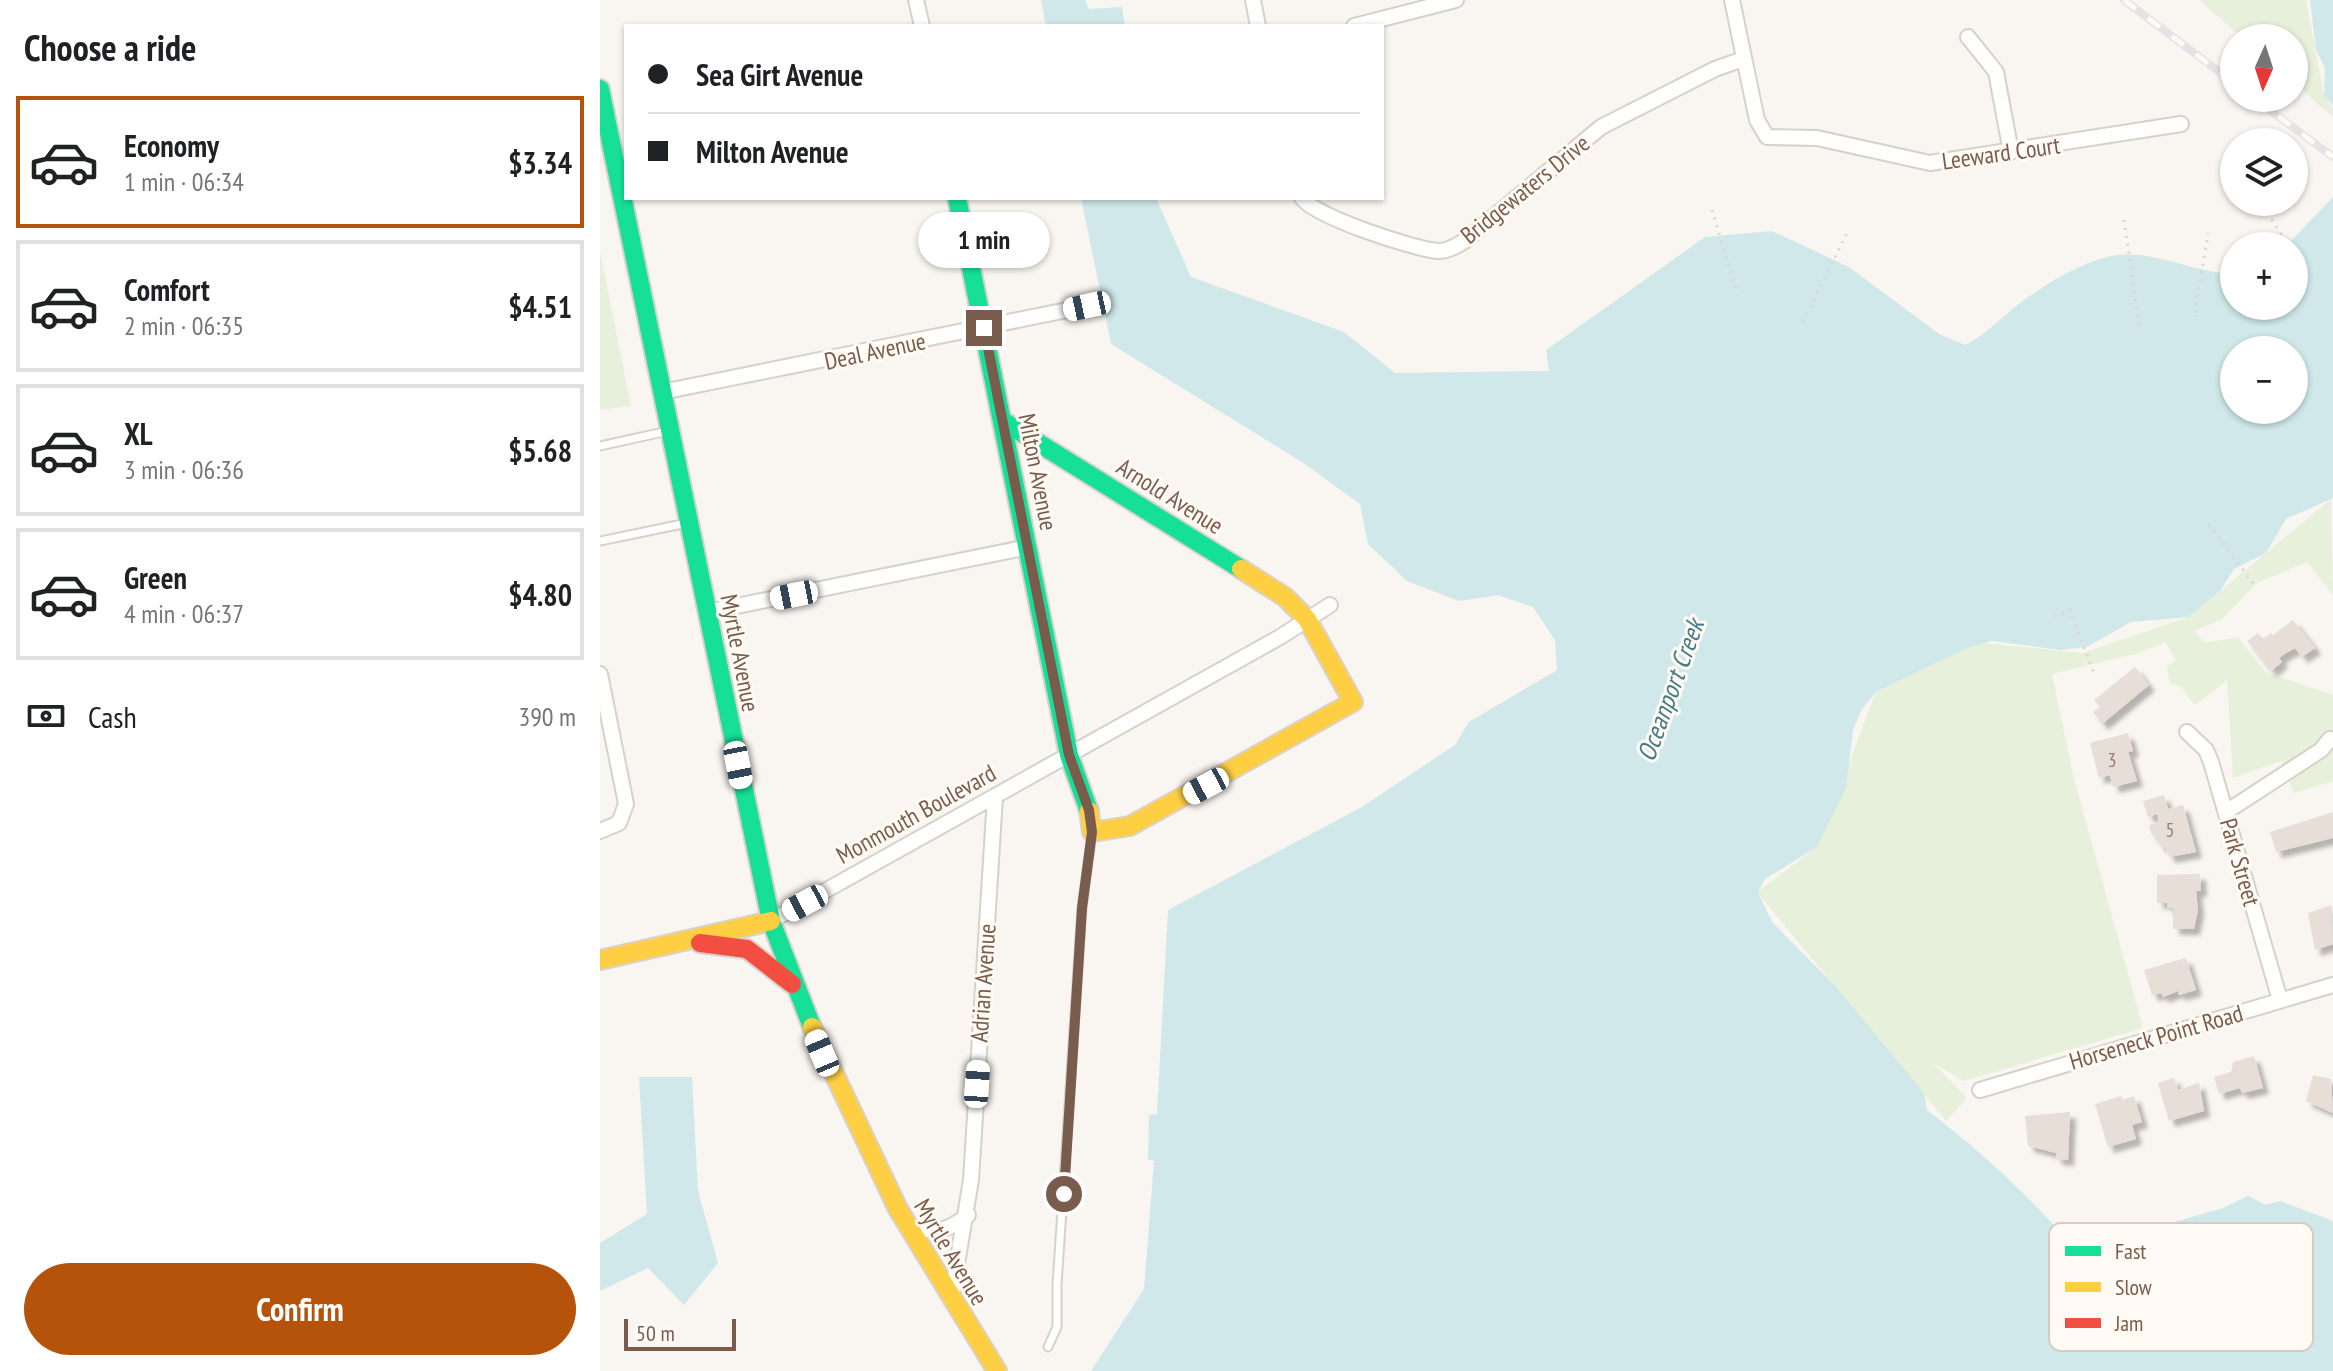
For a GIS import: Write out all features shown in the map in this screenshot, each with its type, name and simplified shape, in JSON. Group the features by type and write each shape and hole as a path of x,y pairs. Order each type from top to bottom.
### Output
{"street":[{"path":"916,0 922,24"},
{"path":"1253,0 1258,24"},
{"path":"1362,24 1456,0"},
{"path":"1736,4 1743,59"},
{"path":"1968,37 1996,72 2011,152"},
{"name":"Leeward Court","path":"1743,59 1763,134 1823,139 1930,163 2181,124"},
{"name":"Bridgewaters Drive","path":"1304,200 1314,209 1340,219 1409,243 1443,250 1466,240 1601,127 1715,69 1743,59"},
{"name":"Myrtle Avenue","path":"600,89 624,192"},
{"name":"Myrtle Avenue","path":"626,200 771,921 794,986 849,1116 905,1225 997,1371"},
{"name":"Milton Avenue","path":"957,200 1069,755"},
{"name":"Deal Avenue","path":"662,392 1087,306"},
{"name":"Arnold Avenue","path":"1003,421 1285,597 1307,619"},
{"path":"707,612 1028,547"},
{"name":"Monmouth Boulevard","path":"600,960 771,921 1330,605"},
{"path":"1069,755 1089,810 1092,832 1130,826 1353,702 1307,619"},
{"path":"600,674 626,804 619,823 600,831"},
{"name":"Park Street","path":"2187,732 2206,750 2280,1000"},
{"path":"2226,812 2321,750 2330,739"},
{"name":"Adrian Avenue","path":"951,1300 968,1215 995,797"},
{"path":"684,941 747,949 794,986"},
{"name":"Horseneck Point Road","path":"1980,1090 2333,985"},
{"path":"905,1225 939,1232 952,1229 968,1215"}],"lane":[{"path":"600,446 670,431"},
{"path":"600,541 689,523"},
{"path":"1048,1347 1058,1320 1057,1285 1082,908 1092,832"}],"path":[{"path":"1712,210 1738,295"},
{"path":"2124,220 2140,332"},
{"path":"1803,322 1848,231"},
{"path":"2195,313 2208,233"},
{"path":"2308,274 2311,279"},
{"path":"2209,524 2256,587"},
{"path":"2054,616 2069,610 2094,673"}],"green space":[{"path":"2199,0 2306,0 2324,95 2333,108 2333,117 2308,95 2308,24 2226,24"},
{"path":"600,252 631,406 600,410"},
{"path":"2331,499 2333,595 2307,562 2257,583 2222,619 2194,631 2205,643 2238,637 2265,672 2333,695 2333,781 2294,793 2281,761 2233,778 2227,680 2195,705 2180,686 2170,684 2167,667 2176,660 2165,642 2139,653 2052,674 2074,779 2143,1028 1964,1081 1933,1063 1967,1098 1946,1121 1757,892 1817,847 1876,692 1974,642 2083,653 2189,617"}],"water":[{"path":"1041,0 1085,0 1089,9 1122,7 1125,24 1046,24"},
{"path":"2310,0 2333,0 2333,105 2324,96 2325,68 2316,50"},
{"name":"Oceanport Creek","path":"2333,197 2333,498 2286,519 2266,553 2234,569 2220,591 2189,617 2131,622 2087,647 2060,650 1992,641 1967,648 1876,692 1862,709 1853,730 1846,788 1817,847 1765,879 1758,892 1772,922 1837,988 1924,1093 1927,1110 2005,1176 2052,1223 2049,1223 2049,1351 2313,1351 2313,1223 2171,1223 2223,1208 2248,1196 2266,1205 2280,1201 2333,1221 2333,1371 1091,1371 1144,1289 1154,1161 1148,1159 1149,1115 1157,1114 1168,910 1362,807 1455,745 1469,722 1557,670 1555,640 1533,607 1498,595 1459,601 1407,581 1368,544 1360,504 1305,464 1111,344 1081,200 1157,200 1191,277 1344,332 1395,373 1549,371 1546,350 1705,237 1772,231 1849,267 1939,334 1965,345 2057,279 2106,257 2147,256 2219,273 2220,320 2308,320 2308,232 2299,232"},
{"path":"639,1077 692,1077 698,1191 718,1263 684,1305 648,1268 600,1291 600,1243 647,1214"}],"building":[{"path":"2293,620 2315,648 2302,657 2295,648 2279,658 2282,662 2271,671 2247,641 2258,633 2263,639 2271,633 2273,635"},
{"path":"2135,667 2149,685 2102,724 2093,712 2100,707 2094,700"},
{"path":"2128,733 2133,751 2128,752 2137,781 2113,787 2110,775 2099,778 2090,743"},
{"path":"2164,795 2168,809 2183,805 2196,852 2169,857 2165,846 2160,847 2156,835 2152,836 2149,825 2159,823 2157,814 2148,817 2143,801"},
{"path":"2333,812 2333,838 2276,852 2270,832"},
{"path":"2200,874 2201,891 2196,891 2198,910 2194,929 2173,929 2173,908 2167,908 2167,903 2157,903 2157,875"},
{"path":"2332,905 2333,944 2315,950 2308,913"},
{"path":"2186,958 2196,990 2179,995 2178,991 2163,997 2161,993 2152,995 2144,970"},
{"path":"2254,1056 2263,1088 2242,1093 2240,1088 2219,1094 2214,1077 2231,1072 2233,1062"},
{"path":"2313,1075 2331,1079 2333,1113 2306,1101"},
{"path":"2174,1078 2178,1090 2199,1083 2204,1111 2169,1121 2158,1083"},
{"path":"2121,1096 2123,1100 2134,1096 2142,1122 2132,1125 2136,1139 2108,1147 2095,1104"},
{"path":"2070,1112 2068,1160 2056,1159 2056,1153 2028,1146 2025,1116"}],"railway":[{"path":"2124,0 2220,72"},
{"path":"2273,112 2333,157"}],"traffic: fast":[{"path":"600,89 771,921 812,1027"},
{"path":"957,200 1069,755 1089,811"},
{"path":"1003,421 1241,569"}],"traffic: slow":[{"path":"1089,811 1092,832 1130,826 1353,702 1307,619 1285,597 1241,569"},
{"path":"600,960 771,921"},
{"path":"812,1027 898,1209 997,1371"}],"traffic: jam":[{"path":"700,943 747,949 792,984"}],"route":[{"path":"984,328 1069,755 1089,810 1092,832 1082,908 1064,1194"}]}
